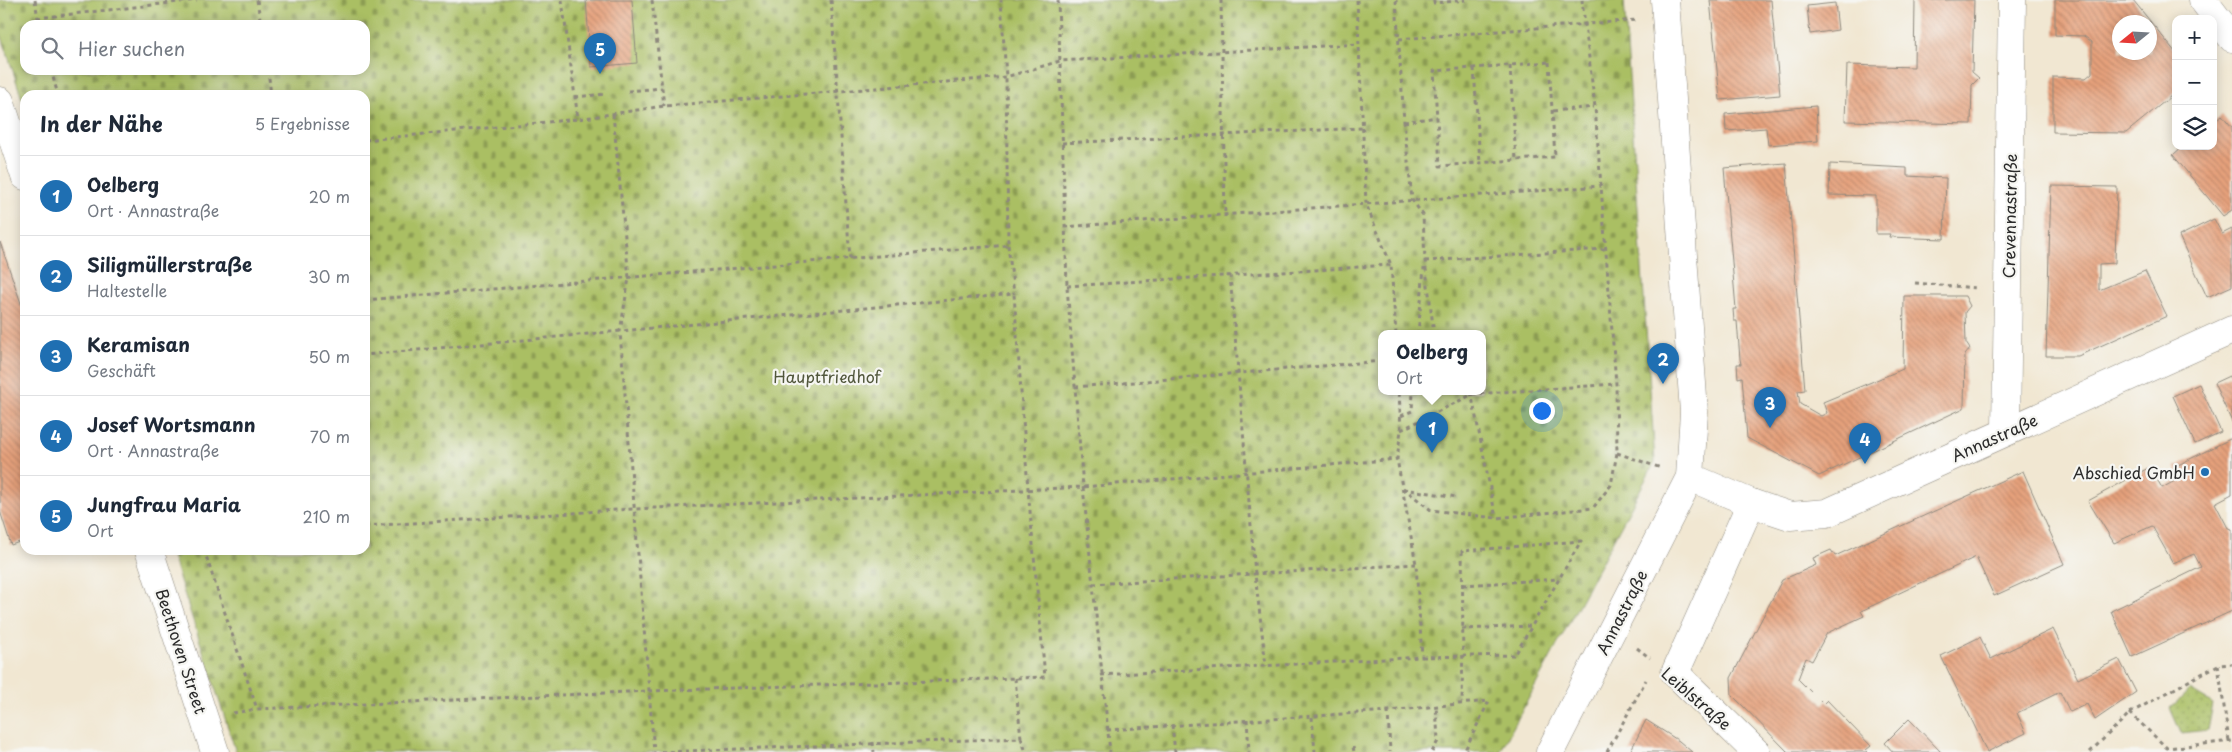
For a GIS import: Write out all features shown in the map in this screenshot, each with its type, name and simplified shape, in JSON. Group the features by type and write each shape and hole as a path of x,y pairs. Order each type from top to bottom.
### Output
{"street":[{"name":"Crevennastraße","path":"2006,431 2012,0"},
{"path":"2203,0 2232,38"},
{"path":"1665,8 1694,412 1690,477"},
{"path":"0,101 20,161"},
{"name":"Annastraße","path":"1550,752 1690,477 1751,503 1790,516 1827,513 2232,330"},
{"path":"1665,668 1751,503"},
{"name":"Beethoven Street","path":"151,555 215,752"},
{"name":"Leiblstraße","path":"1665,668 1756,752"}],"path":[{"path":"35,0 37,18 197,0"},
{"path":"258,0 260,20"},
{"path":"562,0 578,119"},
{"path":"652,0 664,106"},
{"path":"831,0 850,259"},
{"path":"206,555 257,709 650,691 1045,678 1028,490 1014,294 1008,245 1006,78 1001,0"},
{"path":"1058,0 1067,286 1092,584 1110,752"},
{"path":"1221,0 1224,217"},
{"path":"1357,0 1366,204 1391,265 1396,330"},
{"path":"1396,0 1404,122 1412,200 1424,215 1424,261 1418,330"},
{"path":"1434,0 1434,3 1466,0"},
{"path":"1403,488 1431,510 1496,518 1593,508 1611,485 1617,453 1616,384 1595,107 1582,0"},
{"path":"1398,39 1584,26 1665,8"},
{"path":"370,140 578,119 664,106 1006,78 1060,61 1359,44"},
{"path":"1549,62 1555,157 1440,166 1434,71 1474,68 1549,62"},
{"path":"1510,65 1516,160"},
{"path":"1474,68 1480,163"},
{"path":"52,75 57,90"},
{"path":"269,75 270,90"},
{"path":"628,91 662,88"},
{"path":"575,97 606,94"},
{"path":"1553,111 1595,107"},
{"path":"613,114 629,278 620,332 654,752"},
{"path":"1404,122 1437,118"},
{"path":"1062,143 1362,128"},
{"path":"1064,227 1224,217 1412,200 1601,186"},
{"path":"370,300 1008,245"},
{"path":"1424,261 1605,249"},
{"path":"1424,261 1433,330"},
{"path":"1067,286 1391,265"},
{"path":"1230,275 1255,574 1266,666"},
{"path":"1914,283 2008,290"},
{"path":"370,354 620,332 1014,294"},
{"path":"1075,387 1378,361"},
{"path":"1486,392 1616,384"},
{"path":"1400,395 1401,430 1397,459 1416,564 1422,658"},
{"path":"1401,416 1412,411 1414,395"},
{"path":"1401,430 1468,395"},
{"path":"1472,395 1496,518"},
{"path":"1617,453 1690,477"},
{"path":"370,526 634,508 1084,487 1397,459"},
{"path":"1403,488 1457,497"},
{"path":"1101,675 1422,658 1462,657 1515,655 1580,540 1462,551 1463,585 1462,629 1462,657 1462,703"},
{"path":"1092,584 1416,564"},
{"path":"1463,585 1559,579"},
{"path":"1462,629 1532,626"},
{"name":"Leiblstraße","path":"1612,629 1665,668"},
{"path":"2090,752 2130,713 2218,666 2232,664"},
{"path":"2130,713 2167,748 2231,741 2218,666"},
{"path":"1607,752 1665,668"},
{"path":"1014,678 1021,738 1026,752"},
{"path":"1108,730 1247,719 1388,711 1436,704 1489,701 1464,752"},
{"path":"1432,752 1438,741 1436,704"},
{"path":"1388,711 1390,752"},
{"path":"1312,716 1315,752"},
{"path":"1247,719 1249,752"},
{"path":"1172,725 1175,752"},
{"path":"661,752 872,742 1021,738"},
{"path":"872,742 874,752"},
{"path":"784,746 785,752"},
{"path":"1353,747 1354,752"},
{"path":"2185,747 2186,752"}],"green space":[{"name":"Hauptfriedhof","path":"0,0 1624,0 1655,462 1500,752 236,752 172,555 370,555 370,90 20,90 20,93 0,31"},
{"path":"2190,690 2213,704 2208,730 2181,733 2170,708"}],"building":[{"path":"586,0 632,0 637,63 591,67"},
{"path":"1710,0 1771,0 1780,95 1720,100"},
{"path":"1915,0 1974,0 1972,72 1979,78 1972,85 1971,124 1845,121 1847,65 1914,67"},
{"path":"2055,0 2133,0 2145,15 2112,15 2112,60 2157,60 2157,30 2172,48 2172,95 2126,133 2053,132 2053,77 2086,78 2092,73 2092,42 2084,36 2055,35"},
{"path":"1835,3 1838,30 1810,34 1807,6"},
{"path":"1816,106 1818,141 1768,145 1766,128 1726,131 1725,114"},
{"path":"2222,115 2232,127 2232,210 2223,216 2173,155 2179,150 2217,150 2217,119"},
{"path":"1786,163 1805,390 1798,391 1800,404 1821,416 1827,413 1823,402 1903,369 1904,296 1965,296 1970,306 1965,312 1966,343 1970,349 1965,355 1964,408 1819,476 1747,438 1742,377 1738,378 1737,364 1741,364 1737,321 1734,321 1733,309 1736,309 1724,168"},
{"path":"1830,164 1907,168 1907,176 1946,178 1944,239 1889,237 1890,234 1876,234 1876,196 1829,195"},
{"path":"2051,186 2117,187 2115,263 2099,264 2099,290 2145,271 2167,316 2078,356 2046,356"},
{"path":"2214,219 2222,234 2232,229 2232,286 2207,297 2179,236"},
{"path":"0,242 20,300 20,542 11,545 0,511"},
{"path":"2229,376 2232,383 2232,422 2214,383"},
{"path":"2199,384 2221,432 2195,444 2173,396"},
{"path":"2232,438 2232,494 2215,503 2228,528 2232,529 2232,611 2132,657 2111,611 2201,567 2194,554 2173,563 2152,526 2114,543 2088,501 2150,467 2162,488 2180,478 2174,467"},
{"path":"2023,471 2064,564 1994,596 1976,557 1861,611 1864,616 1827,633 1812,661 1806,658 1798,679 1823,704 1827,700 1871,746 1866,750 1868,752 1788,752 1732,695 1731,678 1782,580 1816,565 1813,558 1831,550 1835,556"},
{"path":"2053,629 2078,679 2119,659 2136,692 2095,720 2087,704 2070,712 2060,692 2017,713 2026,733 1987,752 1941,656 1980,637 1991,659"},
{"path":"1909,719 1941,752 1893,752 1885,743"},
{"path":"1646,720 1679,741 1692,752 1630,752"}],"place":[{"name":"Jungfrau Maria","path":"600,74"},
{"name":"Siligmüllerstraße","path":"1663,384"},
{"name":"Keramisan","path":"1770,428"},
{"name":"Oelberg","path":"1432,453"},
{"name":"Josef Wortsmann","path":"1865,464"},
{"name":"Abschied GmbH","path":"2205,472"}]}
